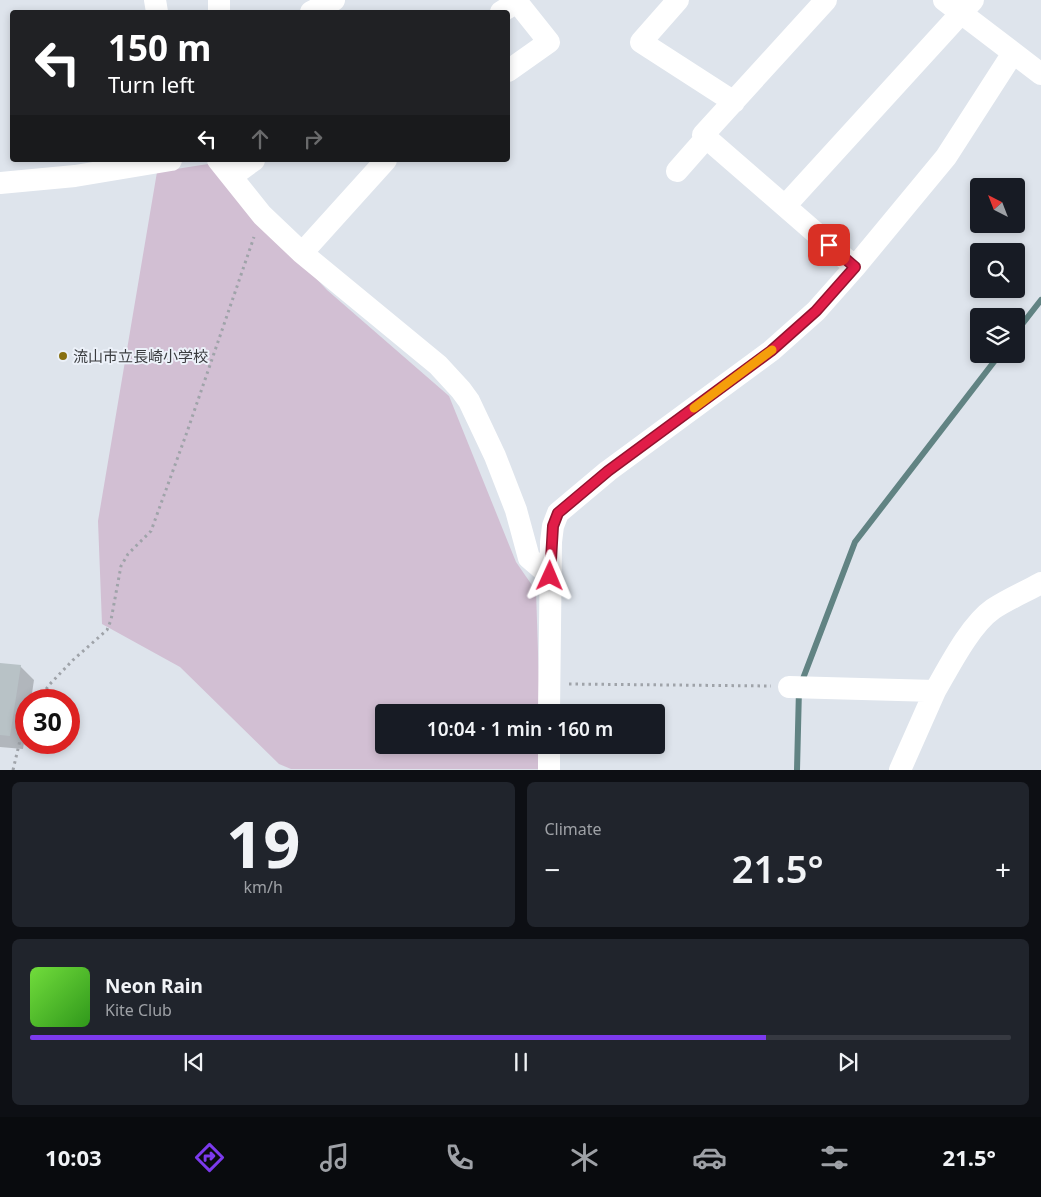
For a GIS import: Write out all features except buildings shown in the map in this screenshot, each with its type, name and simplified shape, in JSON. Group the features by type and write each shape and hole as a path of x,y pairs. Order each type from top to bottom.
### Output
{"street":[{"path":"315,10 334,0"},
{"path":"678,0 641,42 734,102"},
{"path":"826,0 702,135 855,267"},
{"path":"785,206 960,4 1013,53 1041,74"},
{"path":"510,70 549,42 512,5"},
{"path":"549,704 550,576 553,526 558,513 608,471 771,351 816,311 946,157 1013,53"},
{"path":"677,171 706,138"},
{"path":"0,183 75,176 159,162"},
{"path":"247,162 225,168 262,215 302,253 438,365 461,390 469,401 495,456 516,510 529,558 550,576"},
{"path":"302,253 384,162"},
{"path":"900,770 936,691 956,654 981,621 992,610 1041,583"},
{"path":"796,687 936,691"},
{"path":"549,754 549,770"}],"path":[{"path":"46,689 73,660 107,630 111,620 121,566 128,554 151,531 262,215"},
{"path":"550,683 796,687"},
{"path":"13,770 17,754"}],"shaded area":[{"path":"208,164 327,290 449,396 516,562 536,591 540,704 375,704 375,754 539,754 539,769 291,769 279,764 180,667 102,624 98,521 157,172"}],"waterway":[{"path":"1025,320 1041,300"},
{"path":"797,770 799,689 855,542 993,363"}],"slow traffic":[{"path":"694,408 772,350"}],"place":[{"name":"流山市立長崎小学校","path":"63,356"}],"route":[{"path":"550,576 553,526 558,513 608,471 771,351 816,311 855,267 829,245"}]}
